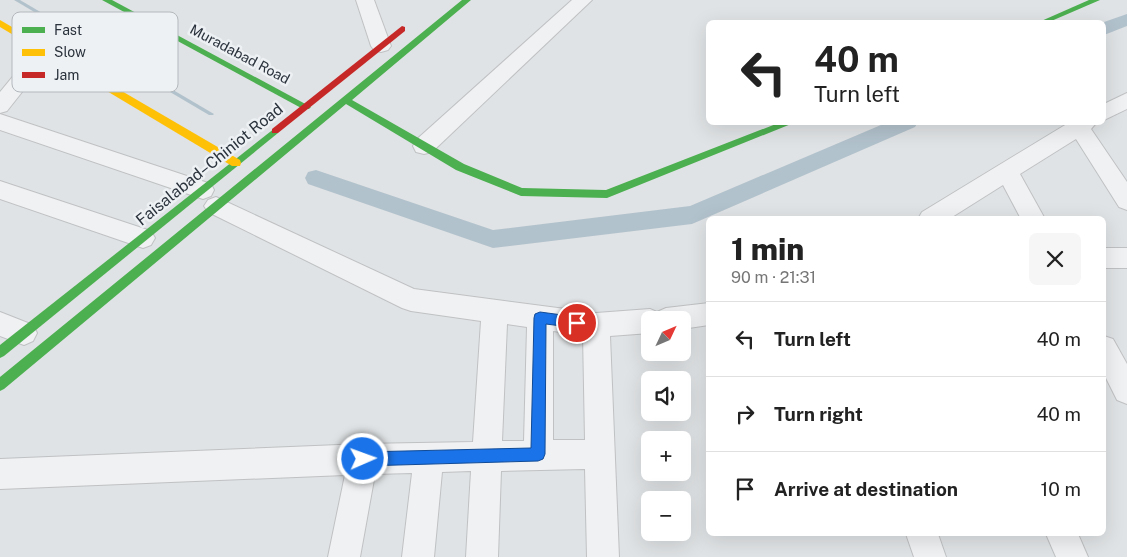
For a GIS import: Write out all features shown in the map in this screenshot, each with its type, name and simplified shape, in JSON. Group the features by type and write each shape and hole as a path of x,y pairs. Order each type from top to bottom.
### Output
{"main road":[{"name":"Muradabad Road","path":"106,0 128,12"},
{"path":"467,0 346,100 460,167 521,192 607,194 784,125"},
{"path":"1048,20 1096,0"},
{"path":"0,23 12,30"},
{"name":"Faisalabad–Chiniot Road","path":"0,385 210,198 239,161 410,23"},
{"name":"Muradabad Road","path":"178,40 303,109"},
{"path":"118,92 239,161"},
{"name":"Faisalabad–Chiniot Road","path":"0,352 12,329 143,238 210,198 252,176 346,100"}],"street":[{"path":"365,0 381,46"},
{"path":"424,146 583,0"},
{"path":"0,106 12,91"},
{"path":"1106,112 1127,100"},
{"path":"0,122 210,198 411,300 494,313 596,325 641,322"},
{"path":"935,216 1083,125 1127,201"},
{"path":"1007,172 1031,216"},
{"path":"0,190 143,238"},
{"path":"1106,258 1127,258"},
{"path":"482,557 494,313"},
{"path":"691,317 706,314"},
{"path":"538,454 540,318"},
{"path":"596,325 603,557"},
{"path":"1106,352 1127,391"},
{"path":"0,474 363,459 600,454"},
{"path":"418,557 429,457"},
{"path":"344,557 363,459"},
{"path":"923,536 930,557"},
{"path":"1063,536 1072,557"}],"waterway":[{"path":"16,0 37,12"},
{"path":"1106,28 1127,19"},
{"path":"173,92 211,114"},
{"path":"316,178 493,239 692,215 901,125"}],"traffic: fast":[{"path":"106,0 128,12"},
{"path":"0,385 467,0"},
{"path":"1048,20 1096,0"},
{"path":"178,39 306,107"},
{"path":"346,100 460,167 521,192 607,194 784,125"},
{"path":"0,352 275,131"}],"traffic: slow":[{"path":"0,23 12,30"},
{"path":"116,92 236,163"}],"traffic: jam":[{"path":"275,131 402,29"}],"route":[{"path":"363,459 538,454 540,318 577,323"}]}
